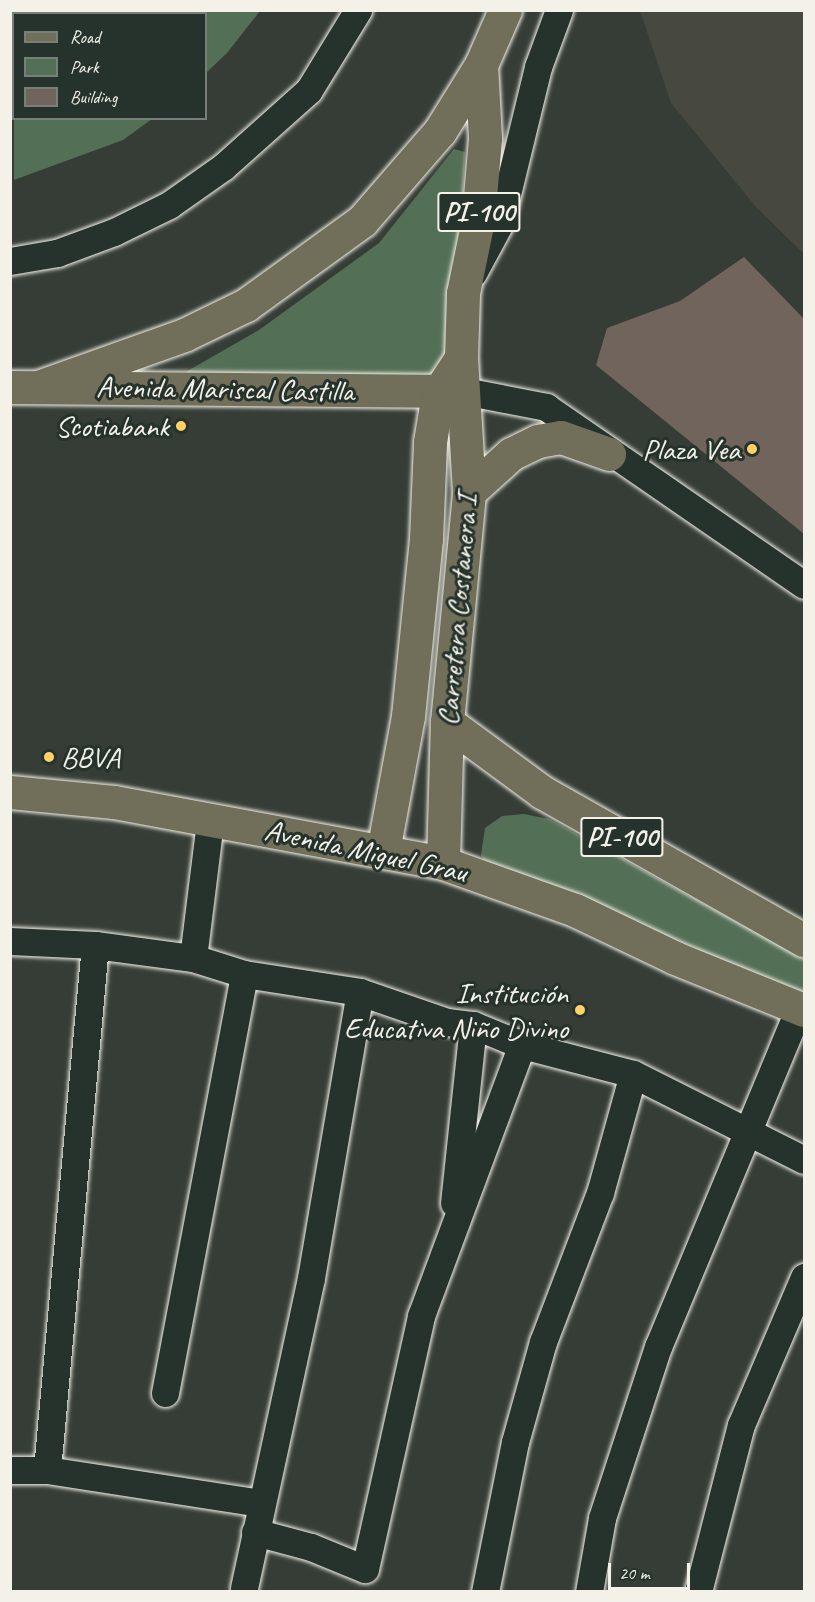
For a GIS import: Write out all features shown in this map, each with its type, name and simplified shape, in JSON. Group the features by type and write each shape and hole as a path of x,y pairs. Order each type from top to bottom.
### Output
{"main road":[{"name":"Carretera Costanera I","path":"383,851 408,716 426,539 430,442 452,391 461,358 463,294 478,220 485,138 481,65 506,10"},
{"path":"24,387 184,335 246,305 362,221 441,131 481,65"},
{"name":"Avenida Mariscal Castilla","path":"24,387 452,391"},
{"name":"Carretera Costanera I","path":"443,862 447,722 469,492 452,391"},
{"path":"469,492 511,454 538,441 561,437 609,454"},
{"name":"PI-100","path":"447,722 542,792 804,940"},
{"name":"Avenida Miguel Grau","path":"10,792 114,802 443,862 575,910 675,958 802,1009"}],"street":[{"path":"10,261 57,253 114,232 169,205 223,167 309,90 358,10"},
{"path":"463,294 500,223 538,67 559,10"},
{"path":"452,391 546,407 609,454 804,585"},
{"path":"193,958 210,821"},
{"path":"10,941 95,945 193,958 244,975 360,992 447,1022 473,1025 522,1045 633,1074 804,1160"},
{"path":"47,1470 95,945"},
{"path":"165,1393 244,975"},
{"path":"244,1588 311,1278 360,992"},
{"path":"589,1592 602,1518 639,1402 745,1131 802,1009"},
{"path":"450,1237 473,1025"},
{"path":"255,1532 311,1546 365,1569 421,1316 522,1045"},
{"path":"485,1592 515,1442 537,1364 600,1193 633,1074"},
{"path":"699,1592 741,1425 804,1277"},
{"path":"10,1470 47,1470 261,1503"}],"shaded area":[{"path":"640,11 804,11 804,254 756,207 671,103"}],"green space":[{"path":"15,10 260,10 227,53 207,72 207,12"},
{"path":"14,120 151,120 123,140 14,180"},
{"path":"454,149 465,152 454,358 434,381 156,389 259,330 379,243"},
{"path":"524,814 549,819 804,959 804,995 606,910 489,870 481,855 485,828 502,816"}],"building":[{"name":"Plaza Vea","path":"744,257 804,319 804,534 596,365 607,328 680,301"}],"place":[{"name":"Scotiabank","path":"181,426"},
{"name":"Plaza Vea","path":"752,449"},
{"name":"BBVA","path":"49,757"},
{"name":"Institución Educativa Niño Divino","path":"580,1010"}]}
